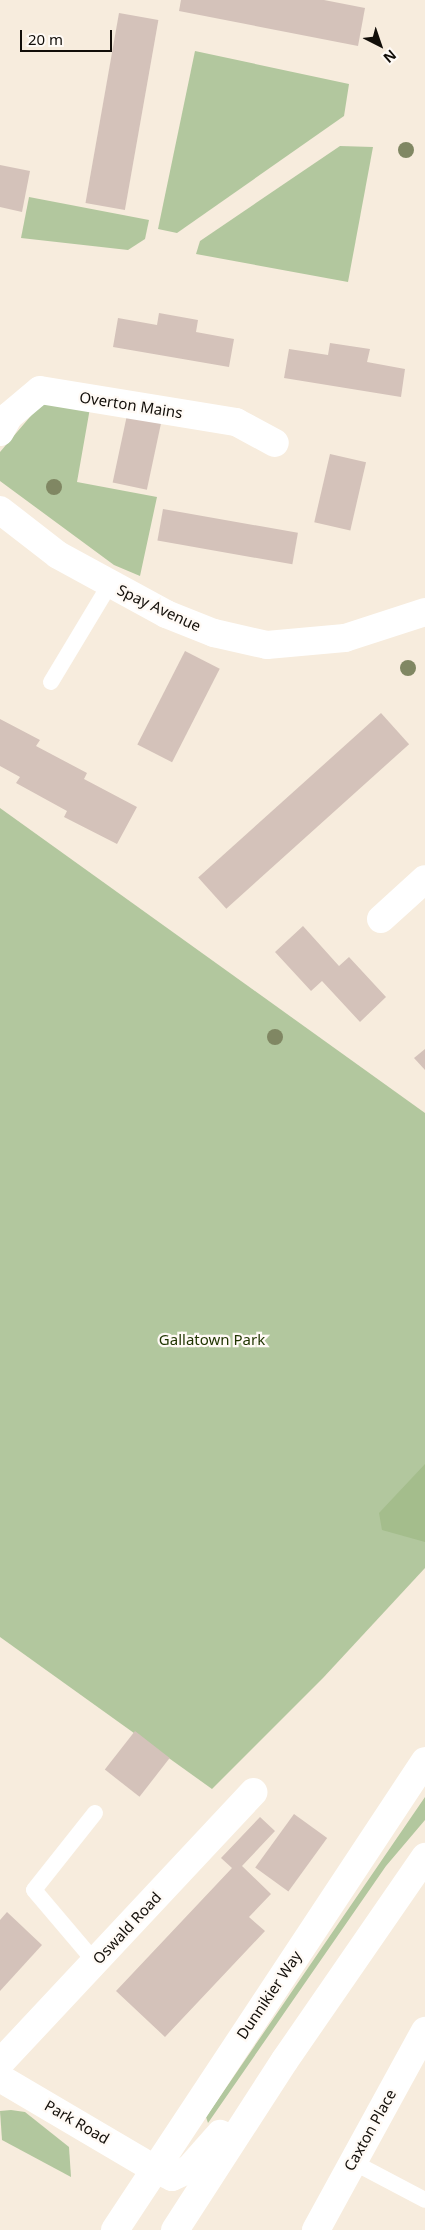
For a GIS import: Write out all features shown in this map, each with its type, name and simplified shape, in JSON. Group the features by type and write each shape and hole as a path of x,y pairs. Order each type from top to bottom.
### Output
{"street":[{"name":"Overton Mains","path":"3,418 40,390 236,422 275,443"},
{"name":"Spay Avenue","path":"0,510 58,555 166,614 214,633 267,645 345,638 425,612"},
{"path":"381,919 425,879"},
{"name":"Dunnikier Way","path":"115,2230 153,2168 425,1761"},
{"name":"Oswald Road","path":"0,2063 254,1792"},
{"path":"175,2230 285,2060 425,1857"},
{"name":"Caxton Place","path":"316,2230 425,2031"},
{"name":"Park Road","path":"0,2078 153,2168 172,2177 190,2169 285,2060"}],"lane":[{"path":"51,682 110,584"},
{"path":"95,1813 34,1890 95,1962"},
{"path":"353,2162 425,2200"}],"green space":[{"path":"195,51 349,84 344,116 177,233 158,229"},
{"path":"340,146 373,147 348,282 196,254 200,241"},
{"path":"29,197 149,220 145,239 128,250 21,238"},
{"path":"41,404 90,408 77,482 157,497 140,576 114,565 0,481 0,452"},
{"name":"Gallatown Park","path":"0,808 425,1113 425,1568 323,1678 212,1789 0,1637"},
{"path":"425,1464 425,1542 382,1530 379,1513"},
{"path":"425,1797 425,1820 386,1866 208,2123 206,2117"},
{"path":"0,2111 25,2112 69,2147 71,2177 2,2140"}],"building":[{"path":"181,0 324,0 365,8 358,46 179,11"},
{"path":"119,13 158,20 125,210 85,203"},
{"path":"0,165 30,171 22,212 0,207"},
{"path":"159,313 198,320 196,332 234,339 229,367 113,347 118,318 157,325"},
{"path":"330,343 370,349 367,362 405,369 401,397 284,378 289,349 328,355"},
{"path":"127,415 161,422 147,490 113,482"},
{"path":"330,454 366,462 350,531 314,522"},
{"path":"163,509 298,533 292,564 157,541"},
{"path":"185,651 220,669 172,762 137,745"},
{"path":"381,713 409,744 226,909 198,878"},
{"path":"0,719 40,740 36,746 87,773 84,779 137,807 117,844 64,817 67,811 16,783 20,777 0,766"},
{"path":"303,926 339,966 349,957 386,997 360,1022 322,981 311,991 275,952"},
{"path":"425,1049 425,1070 414,1058"},
{"path":"135,1731 170,1758 140,1797 105,1770"},
{"path":"294,1814 327,1838 288,1891 255,1867"},
{"path":"260,1817 275,1831 242,1866 271,1894 249,1917 265,1931 165,2037 116,1991 232,1868 221,1858"},
{"path":"7,1912 42,1945 0,1991 0,1920"}]}
